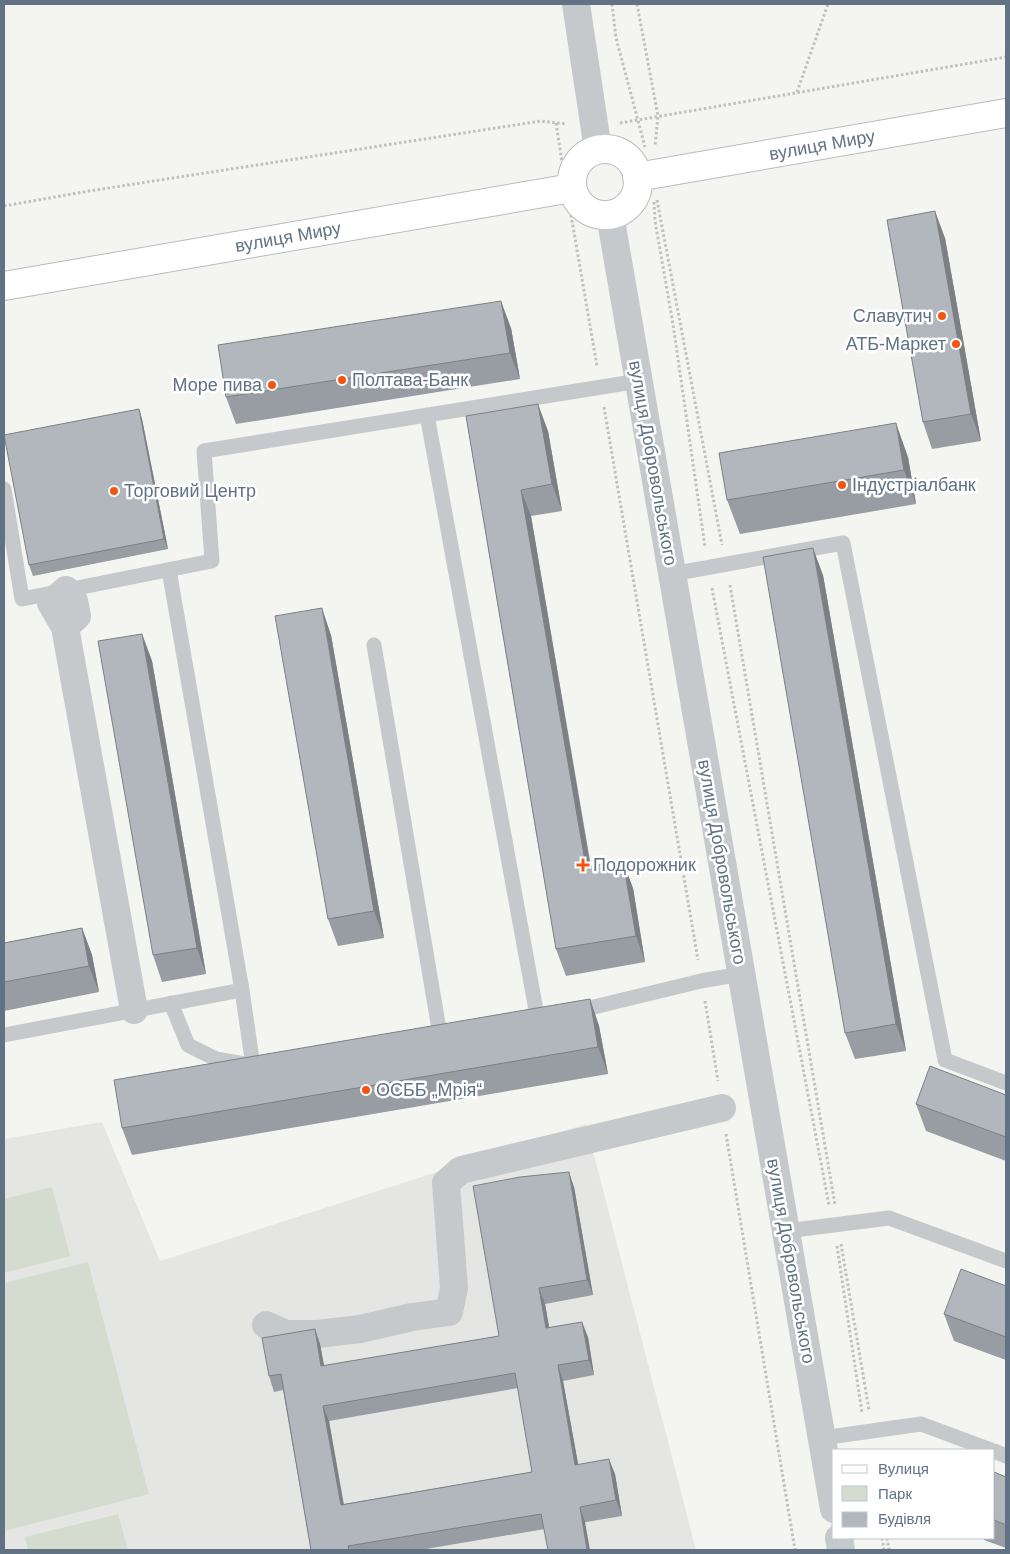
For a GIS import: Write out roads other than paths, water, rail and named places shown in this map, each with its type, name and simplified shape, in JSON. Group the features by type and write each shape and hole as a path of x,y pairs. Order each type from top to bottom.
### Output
{"main road":[{"name":"вулиця Миру","path":"644,176 1006,114"},
{"path":"596,138 609,149 619,152 628,159 644,176 628,206 619,212 610,214 599,214 590,211 582,205 570,189 575,168 588,153 596,138"},
{"name":"вулиця Миру","path":"4,286 570,189"}],"street":[{"path":"576,4 596,138"},
{"name":"вулиця Добровольського","path":"610,214 832,1497"},
{"path":"66,590 74,601 77,616 65,627 134,1010"},
{"path":"266,1325 286,1334 318,1334 360,1329 412,1317 449,1312 454,1288 446,1183 461,1170 722,1108"}],"lane":[{"path":"4,489 22,599 212,561 204,451 639,381"},
{"path":"427,414 548,1018"},
{"path":"672,574 843,543 945,1060 1006,1083"},
{"path":"169,570 242,990 253,1066"},
{"path":"374,645 440,1035"},
{"path":"519,1024 701,981 741,974"},
{"path":"4,1034 242,990"},
{"path":"171,1003 188,1045 216,1059 253,1066 283,1061"},
{"path":"786,1231 889,1218 1006,1261"},
{"path":"822,1438 921,1424 988,1449"}],"place":[{"name":"Славутич","path":"942,316"},
{"name":"АТБ-Маркет","path":"956,344"},
{"name":"Полтава-Банк","path":"342,380"},
{"name":"Море пива","path":"272,385"},
{"name":"Індустріалбанк","path":"842,485"},
{"name":"Торговий Центр","path":"114,491"},
{"name":"Подорожник","path":"583,865"},
{"name":"ОСББ „Мрія“","path":"366,1090"}]}
